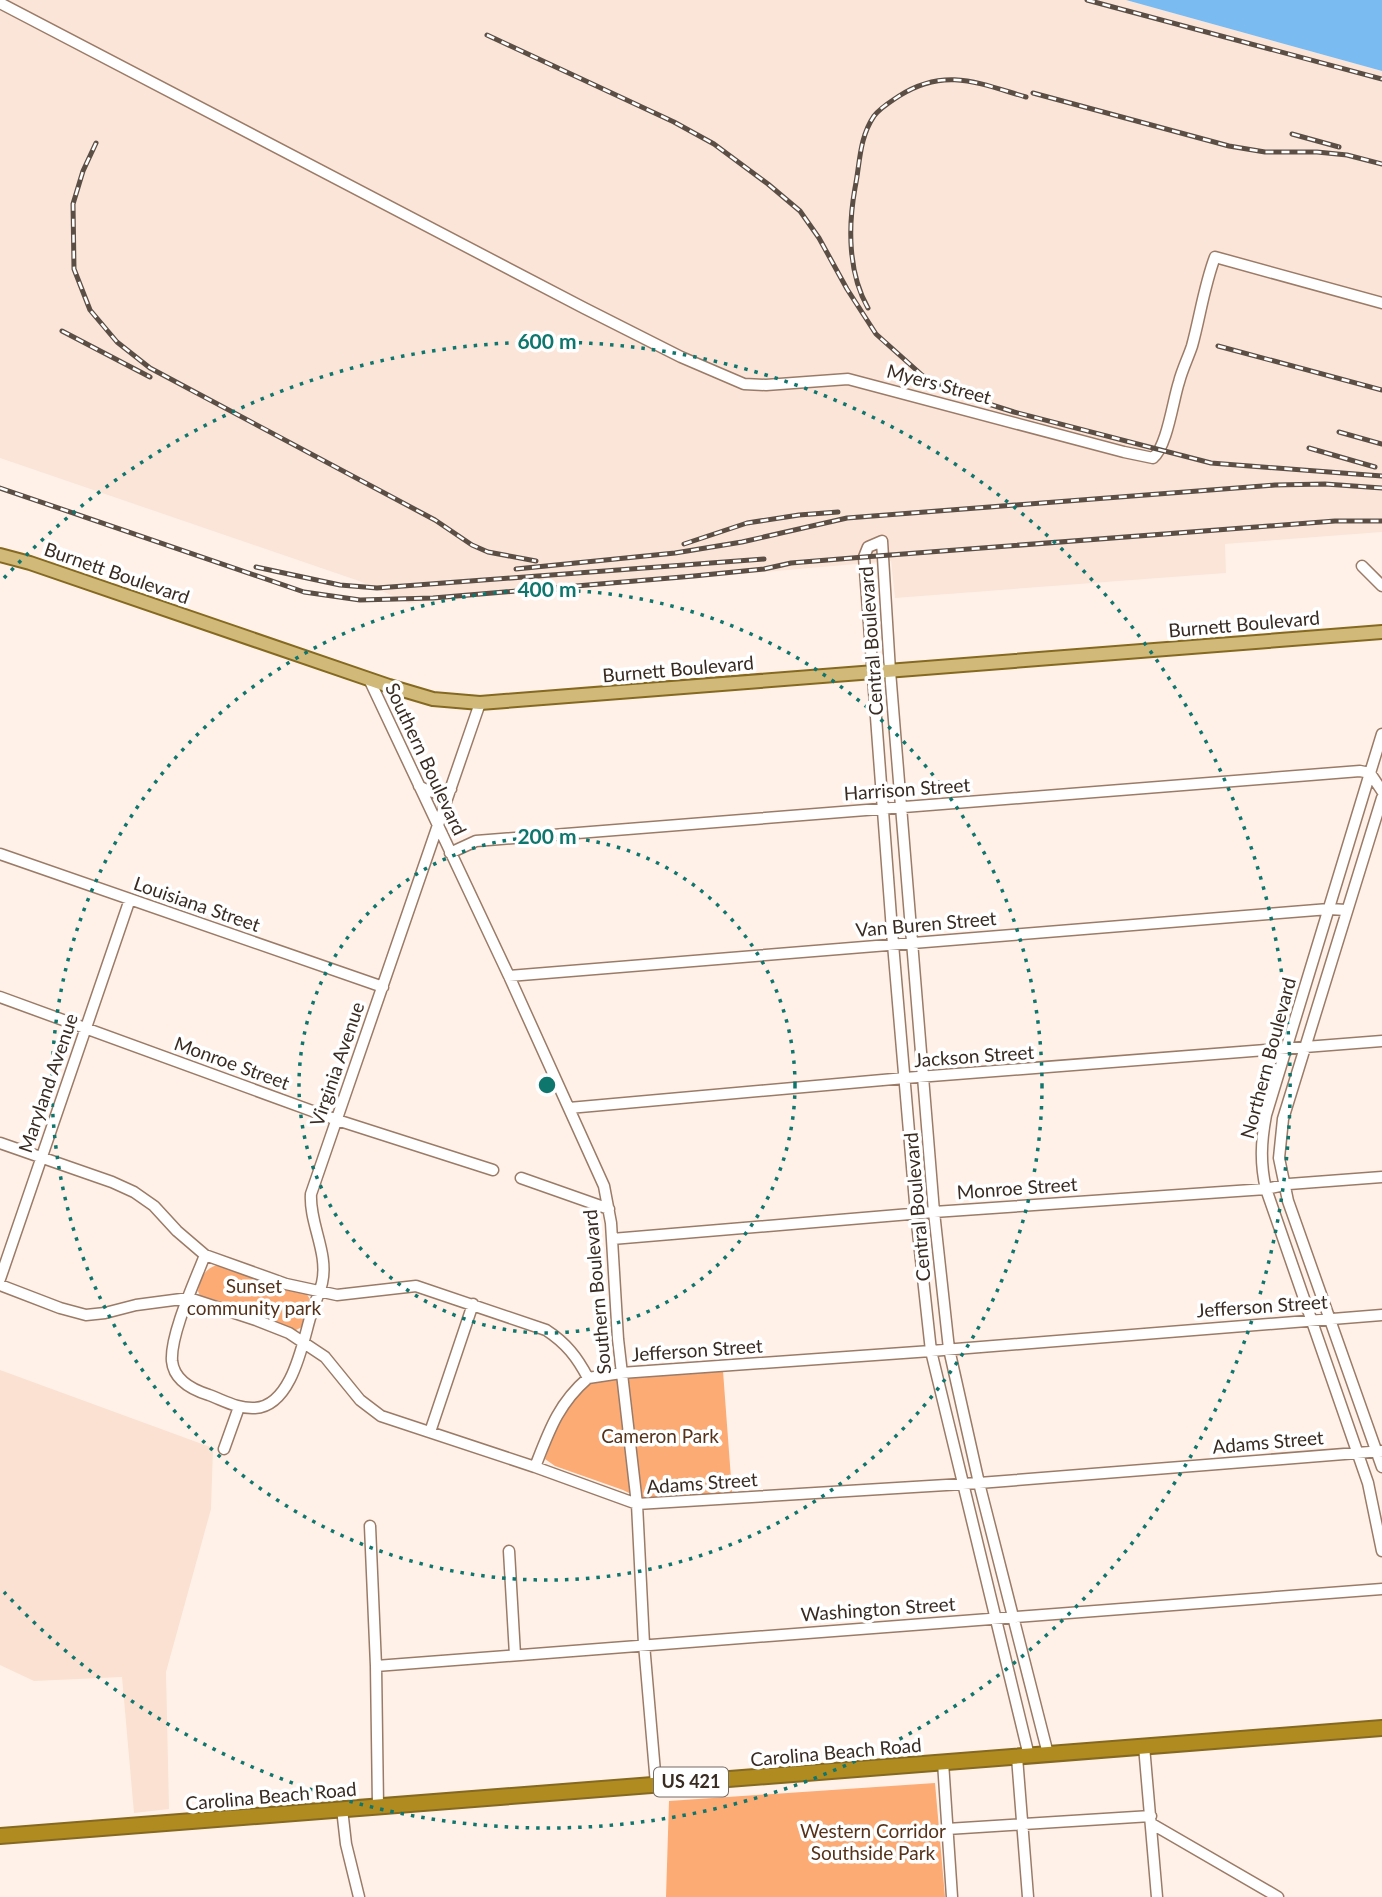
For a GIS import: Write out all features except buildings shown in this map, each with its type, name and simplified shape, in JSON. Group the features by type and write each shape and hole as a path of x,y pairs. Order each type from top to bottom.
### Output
{"highway":[{"name":"Carolina Beach Road","path":"0,1836 1382,1728"}],"main road":[{"name":"Burnett Boulevard","path":"0,555 433,699 480,703 1382,632"}],"street":[{"name":"Myers Street","path":"0,3 681,358 730,379 756,385 848,379 1153,458 1163,438 1179,380 1191,349 1215,257 1382,303"},
{"name":"Central Boulevard","path":"1028,1897 1023,1824 1023,1756 994,1618 930,1351 893,944 864,557 868,547 882,541 934,1212 949,1349 979,1483 1048,1754"},
{"path":"1362,566 1382,586"},
{"name":"Southern Boulevard","path":"369,679 600,1175 609,1209 621,1373 637,1504 644,1644 656,1784"},
{"name":"Virginia Avenue","path":"205,1255 175,1338 172,1363 179,1378 193,1390 239,1407 258,1408 274,1401 284,1391 322,1282 323,1265 310,1209 311,1194 480,703"},
{"name":"Northern Boulevard","path":"1382,734 1266,1115 1260,1159 1266,1189 1373,1500 1382,1551"},
{"name":"Harrison Street","path":"450,853 476,841 1360,771 1370,773"},
{"path":"1370,773 1382,791"},
{"path":"419,785 436,794 450,789"},
{"name":"Northern Boulevard","path":"1382,798 1304,1048 1280,1132 1279,1158 1284,1186 1380,1451 1382,1468"},
{"name":"Louisiana Street","path":"0,855 383,987"},
{"name":"Maryland Avenue","path":"0,1279 130,899"},
{"name":"Van Buren Street","path":"509,976 1329,909 1346,911"},
{"name":"Monroe Street","path":"0,998 337,1120 493,1170"},
{"name":"Jackson Street","path":"569,1108 905,1078 1382,1041"},
{"path":"0,1143 134,1192 154,1206 205,1255 286,1284 337,1295 416,1286 546,1330 562,1341 577,1357 588,1378 571,1393 559,1409 535,1467"},
{"name":"Monroe Street","path":"612,1239 934,1212 1266,1189 1382,1177"},
{"path":"521,1178 609,1209"},
{"name":"Adams Street","path":"0,1285 86,1315 189,1298 256,1320 289,1333 325,1357 360,1400 381,1416 637,1504 979,1483 1380,1451"},
{"path":"430,1432 473,1304"},
{"name":"Jefferson Street","path":"588,1378 621,1373 1382,1315"},
{"path":"224,1449 239,1407"},
{"path":"370,1526 378,1807"},
{"path":"509,1551 514,1656"},
{"name":"Washington Street","path":"376,1666 1382,1589"},
{"path":"1144,1746 1157,1897"},
{"path":"943,1762 952,1897"},
{"path":"342,1810 346,1844 359,1897"},
{"path":"947,1829 1152,1820 1278,1897"}],"shaded area":[{"path":"0,0 1126,0 1382,71 1382,532 1225,544 1226,573 895,598 891,561 409,603 359,581 0,458"},
{"path":"0,1370 213,1448 211,1509 166,1672 169,1809 134,1813 122,1677 34,1681 0,1665"}],"green space":[{"name":"Sunset community park","path":"220,1264 306,1293 313,1304 306,1325 294,1331 202,1301 198,1291 202,1277 210,1268"},
{"name":"Cameron Park","path":"723,1371 732,1492 641,1499 555,1466 545,1459 569,1407 594,1381"},
{"name":"Western Corridor Southside Park","path":"935,1783 945,1897 666,1897 669,1801"}],"water":[{"path":"1126,0 1382,0 1382,71"}],"railway":[{"path":"1087,0 1382,79"},
{"path":"487,35 674,122 714,144 768,184 800,211 876,334 923,376 957,394 1014,412 1211,463 1382,476"},
{"path":"868,308 853,265 851,234 861,151 865,133 874,116 899,96 916,87 947,80 977,83 1026,97"},
{"path":"1033,93 1229,146 1265,152 1347,155 1382,164"},
{"path":"1292,134 1339,147"},
{"path":"96,143 83,171 73,204 74,269 90,310 117,342 150,368 435,520 472,545 488,552 536,561"},
{"path":"62,331 150,377"},
{"path":"1218,346 1382,390"},
{"path":"1339,432 1382,444"},
{"path":"1309,448 1375,467"},
{"path":"516,569 675,553 742,542 847,518 1275,485 1325,484 1382,488"},
{"path":"0,488 304,592 360,600 433,598 694,576 764,569 791,563 864,557 1335,521 1382,521"},
{"path":"684,544 747,523 838,512"},
{"path":"256,567 340,585 377,588 764,559"}]}
